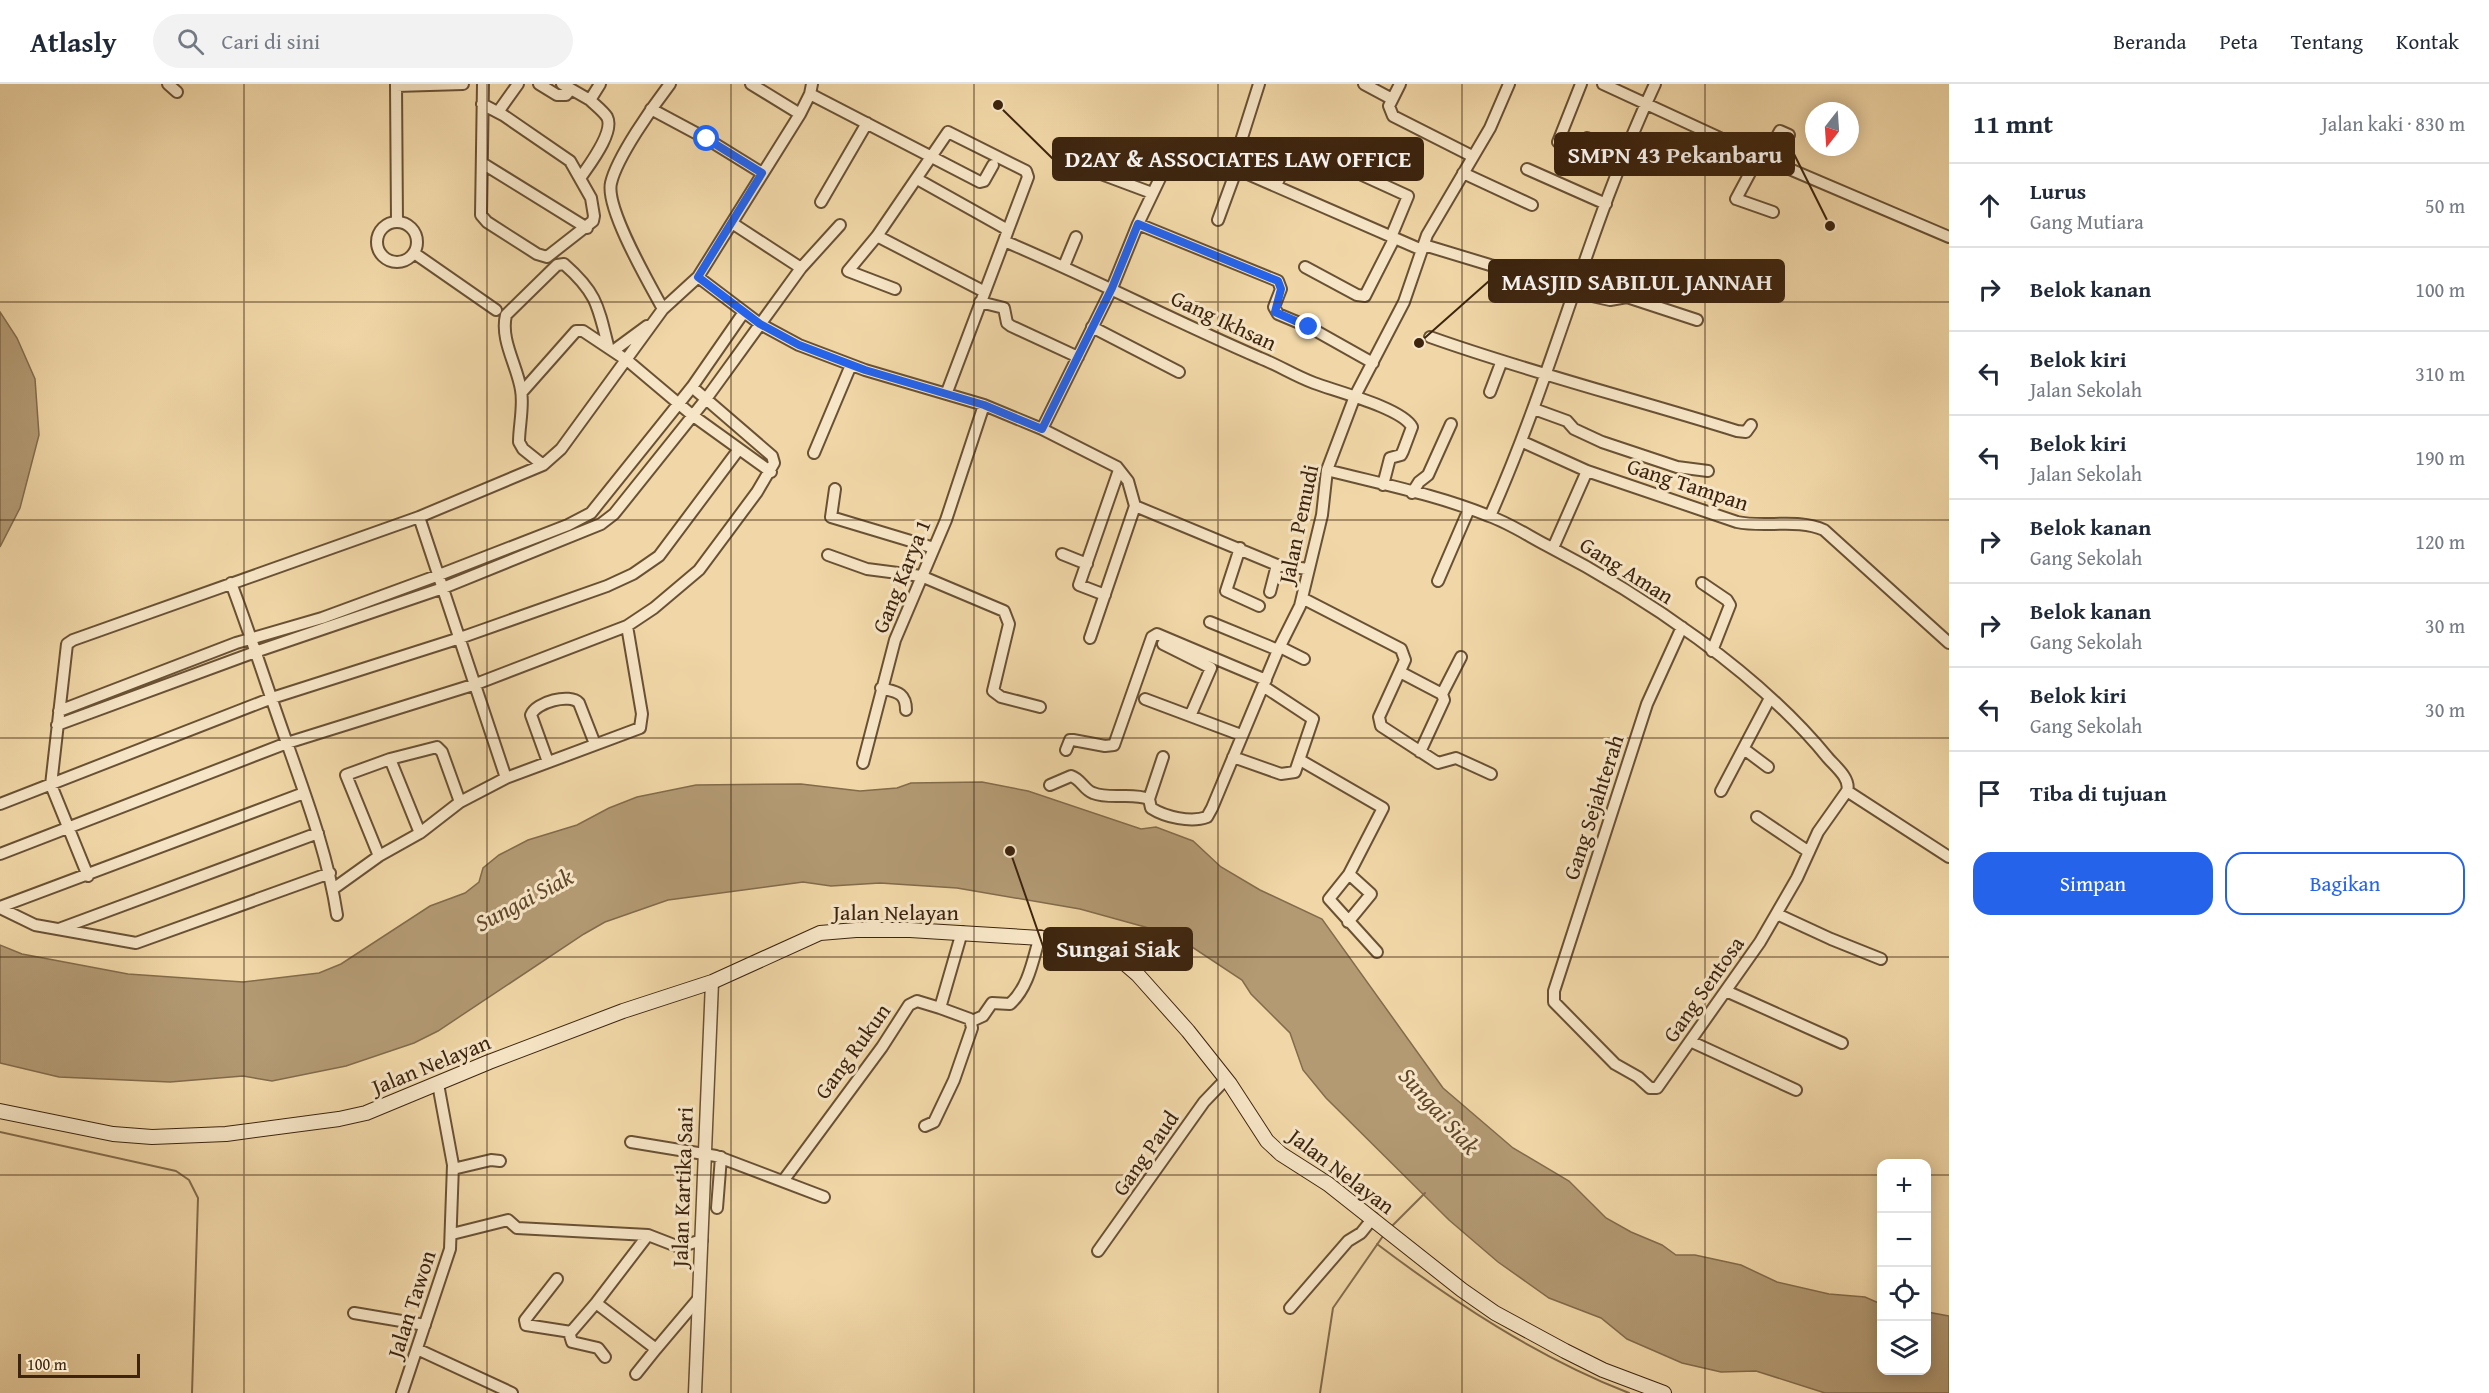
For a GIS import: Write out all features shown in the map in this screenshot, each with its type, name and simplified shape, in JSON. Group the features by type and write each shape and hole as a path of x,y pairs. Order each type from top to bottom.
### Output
{"main road":[{"name":"Jalan Nelayan","path":"0,1111 113,1134 185,1137 349,1117 366,1113 623,1011 712,982 820,933 856,930 1041,936 1082,945 1123,962 1153,990 1226,1079 1267,1141 1281,1154 1328,1184 1495,1313 1603,1370 1664,1393"}],"street":[{"path":"168,84 177,92"},
{"path":"398,222 396,85 464,84"},
{"path":"483,84 481,214 487,222 537,254 547,257 586,228 594,216 591,198 570,161 483,104"},
{"path":"498,112 518,84"},
{"path":"539,84 557,94 566,94 566,86"},
{"path":"590,100 600,84"},
{"path":"663,309 619,225 611,190 613,178 651,109 670,84"},
{"path":"752,84 800,114"},
{"path":"1218,220 1259,84"},
{"path":"1364,84 1392,99"},
{"path":"1400,84 1388,109 1393,116 1472,156"},
{"name":"Jalan Pemudi","path":"1149,799 1151,808 1158,812 1193,820 1207,817 1302,598 1322,514 1327,470 1355,396 1404,302 1423,247 1462,173 1490,128 1509,84"},
{"path":"1558,142 1581,84"},
{"path":"1603,84 1762,157 1949,237"},
{"path":"1490,516 1547,376 1575,289 1625,152 1655,84"},
{"path":"566,86 590,100 608,118 609,126 597,153 581,177"},
{"path":"88,876 51,785 64,651 69,642 419,517 543,465 561,449 628,361 663,309 698,277 800,114 811,89 867,123 981,182 993,165"},
{"path":"651,109 762,173"},
{"path":"820,202 867,123"},
{"path":"1773,212 1736,199 1780,131 1789,135"},
{"path":"895,289 849,271 877,236 917,179 930,156 950,132 1026,171 1028,177 981,297 947,393"},
{"path":"1587,138 1625,152"},
{"path":"1042,429 1112,288 1152,193 1174,149 1179,144 1393,238 1610,300 1627,297 1697,320"},
{"path":"1276,186 1292,148 1303,149 1408,196 1393,238 1365,296 1357,295 1305,267"},
{"path":"482,163 586,228"},
{"path":"1085,168 1152,193"},
{"path":"1527,169 1606,204"},
{"path":"1462,173 1532,205"},
{"name":"Gang Ikhsan","path":"917,179 1006,235 1064,266 1209,337 1406,419 1412,427 1401,455 1390,458 1383,485"},
{"path":"398,222 407,224 416,235 417,244 414,253 407,259 392,261 384,256 379,249 378,239 381,230 388,224 398,222"},
{"path":"732,223 801,268"},
{"path":"1138,224 1278,281 1281,285 1274,307 1278,314 1309,327 1373,363"},
{"path":"57,725 258,651 443,588 601,524 614,514 706,399 801,268 840,225"},
{"path":"877,236 1004,308 1007,323 1011,326 1078,357"},
{"path":"1064,266 1076,237"},
{"path":"414,253 496,310"},
{"path":"543,465 523,450 519,442 522,392 504,327 506,315 559,263 583,281 597,301 611,349"},
{"path":"698,277 760,324 799,345 851,365 984,405 1042,429 1119,470 1128,481 1135,506 1090,638"},
{"path":"59,711 252,638 322,618 439,575 568,525 591,513 692,387 744,312"},
{"path":"611,349 654,320"},
{"path":"1092,327 1179,372"},
{"path":"522,392 576,331 583,331 628,361 692,415 771,472"},
{"path":"729,332 746,345"},
{"path":"1430,337 1501,363 1641,401 1737,431 1746,432 1751,425"},
{"path":"1490,392 1501,363"},
{"path":"814,453 851,365"},
{"path":"0,854 69,830 287,743 476,684 627,626 654,608 699,570 771,472 774,463 772,456 692,387"},
{"name":"Gang Karya 1","path":"863,763 895,640 934,548 984,405"},
{"path":"1534,409 1567,421 1574,429 1602,442 1677,467 1708,471"},
{"path":"1412,493 1419,482 1428,475 1451,424"},
{"name":"Gang Tampan","path":"1522,442 1587,471 1737,522 1756,526 1808,526 1824,530 1949,643"},
{"path":"0,804 272,698 460,639 607,586 633,574 659,556 739,449"},
{"path":"1105,595 1079,585 1119,470"},
{"name":"Gang Aman","path":"1327,470 1490,516 1553,548 1630,592 1682,627 1770,698 1824,753 1847,781 1847,792"},
{"path":"1553,548 1587,471"},
{"path":"835,489 831,517 934,548"},
{"path":"1135,506 1277,564 1308,569"},
{"path":"1438,581 1469,509"},
{"path":"591,513 601,524"},
{"path":"419,517 506,778"},
{"path":"1240,548 1226,591 1259,606"},
{"path":"1062,554 1087,564"},
{"path":"828,555 867,569 921,576 1007,614 1009,624 993,691 1001,697 1040,707"},
{"path":"1270,592 1277,564"},
{"path":"231,583 258,651 318,833 330,873 337,915"},
{"path":"1702,583 1728,600 1730,605 1712,651"},
{"path":"1302,598 1401,649 1405,660 1379,721 1381,726 1438,764 1456,758 1491,774"},
{"path":"1210,622 1304,659"},
{"path":"333,889 379,856 420,833 460,801 506,778 641,726 642,714 627,626"},
{"name":"Gang Sejahterah","path":"1554,1002 1554,991 1567,947 1647,704 1682,627"},
{"path":"1066,750 1070,740 1105,746 1114,744 1152,637 1157,634 1264,683 1313,719 1295,772 1286,775 1233,757"},
{"path":"1163,644 1211,668 1191,714"},
{"path":"1442,694 1461,657"},
{"path":"1400,672 1442,694 1444,700 1420,752"},
{"path":"881,688 903,695 906,710"},
{"path":"548,762 531,715 537,708 568,697 577,700 596,744"},
{"path":"1721,791 1770,698"},
{"path":"1145,699 1191,714 1241,735"},
{"path":"379,856 346,776 390,759 437,747 442,752 460,801"},
{"path":"1744,749 1768,767"},
{"path":"1050,785 1071,776 1095,794 1123,797 1135,794 1149,799 1163,757"},
{"path":"390,759 420,833"},
{"path":"1300,760 1383,808 1349,874 1329,899 1377,952"},
{"path":"1847,792 1949,857"},
{"name":"Gang Sentosa","path":"1554,1002 1615,1064 1653,1089 1657,1088 1692,1042 1778,914 1818,832 1847,792"},
{"path":"0,908 304,793"},
{"path":"1757,817 1809,852"},
{"path":"57,929 318,833"},
{"path":"0,908 28,922 136,943 330,873"},
{"path":"1348,922 1371,894 1349,874"},
{"path":"1778,914 1881,959"},
{"path":"940,1008 962,933"},
{"path":"925,1126 934,1122 954,1080 972,1028 972,1021 983,1016 992,1003 1010,1004 1017,998 1028,977 1041,936"},
{"name":"Jalan Kartika Sari","path":"695,1393 702,1240 713,1155 712,982"},
{"path":"1726,991 1842,1043"},
{"name":"Gang Rukun","path":"783,1181 882,1047 909,1005 917,1001 972,1021"},
{"path":"1692,1042 1796,1090"},
{"name":"Gang Paud","path":"1098,1251 1204,1102 1226,1079"},
{"name":"Jalan Tawon","path":"402,1393 447,1264 452,1234 453,1168 438,1084"},
{"path":"631,1142 713,1155 824,1197"},
{"path":"713,1155 717,1208"},
{"path":"453,1168 491,1160 500,1161"},
{"path":"452,1234 508,1220 517,1228 648,1235 679,1247 702,1240"},
{"path":"1290,1308 1348,1241 1376,1221"},
{"path":"569,1332 596,1303 648,1235"},
{"path":"557,1279 524,1323 530,1327 569,1332"},
{"path":"636,1374 699,1298"},
{"path":"596,1303 656,1349"},
{"path":"354,1313 425,1325"},
{"path":"569,1332 572,1342 598,1348 605,1357"},
{"path":"417,1349 512,1393"}],"water":[{"path":"0,312 17,338 35,379 39,435 20,508 0,547"},
{"path":"982,782 1028,791 1141,829 1156,827 1193,841 1221,867 1260,890 1322,919 1443,1088 1513,1148 1569,1181 1606,1218 1662,1245 1676,1255 1695,1255 1741,1265 1777,1282 1829,1294 1865,1297 1877,1302 1877,1375 1931,1375 1931,1313 1949,1316 1949,1393 1825,1393 1756,1371 1721,1372 1682,1363 1627,1339 1601,1318 1549,1298 1498,1262 1449,1220 1326,1098 1303,1070 1290,1033 1251,994 1242,980 1174,935 1080,909 957,888 880,883 831,886 803,882 668,900 605,922 438,1031 414,1043 346,1066 272,1081 243,1076 170,1082 59,1077 0,1063 0,945 22,954 128,974 243,982 319,973 341,964 430,906 465,893 479,882 483,868 499,855 528,840 577,825 609,808 637,797 696,785 801,784 860,791 897,788 911,783"}],"waterway":[{"path":"0,1132 176,1171 189,1180 198,1198 192,1393"},
{"path":"1391,1227 1425,1193"},
{"path":"1320,1393 1333,1308 1383,1236"},
{"path":"1377,1244 1467,1308 1529,1346 1629,1393"}],"place":[{"name":"D2AY & ASSOCIATES LAW OFFICE","path":"998,105"},
{"name":"SMPN 43 Pekanbaru","path":"1830,226"},
{"name":"MASJID SABILUL JANNAH","path":"1419,343"},
{"name":"Sungai Siak","path":"1010,851"}],"route":[{"path":"707,139 762,173 698,277 760,324 799,345 865,370 984,405 1042,429 1112,288 1138,224 1278,281 1281,289 1274,307 1275,312 1309,327"}]}
